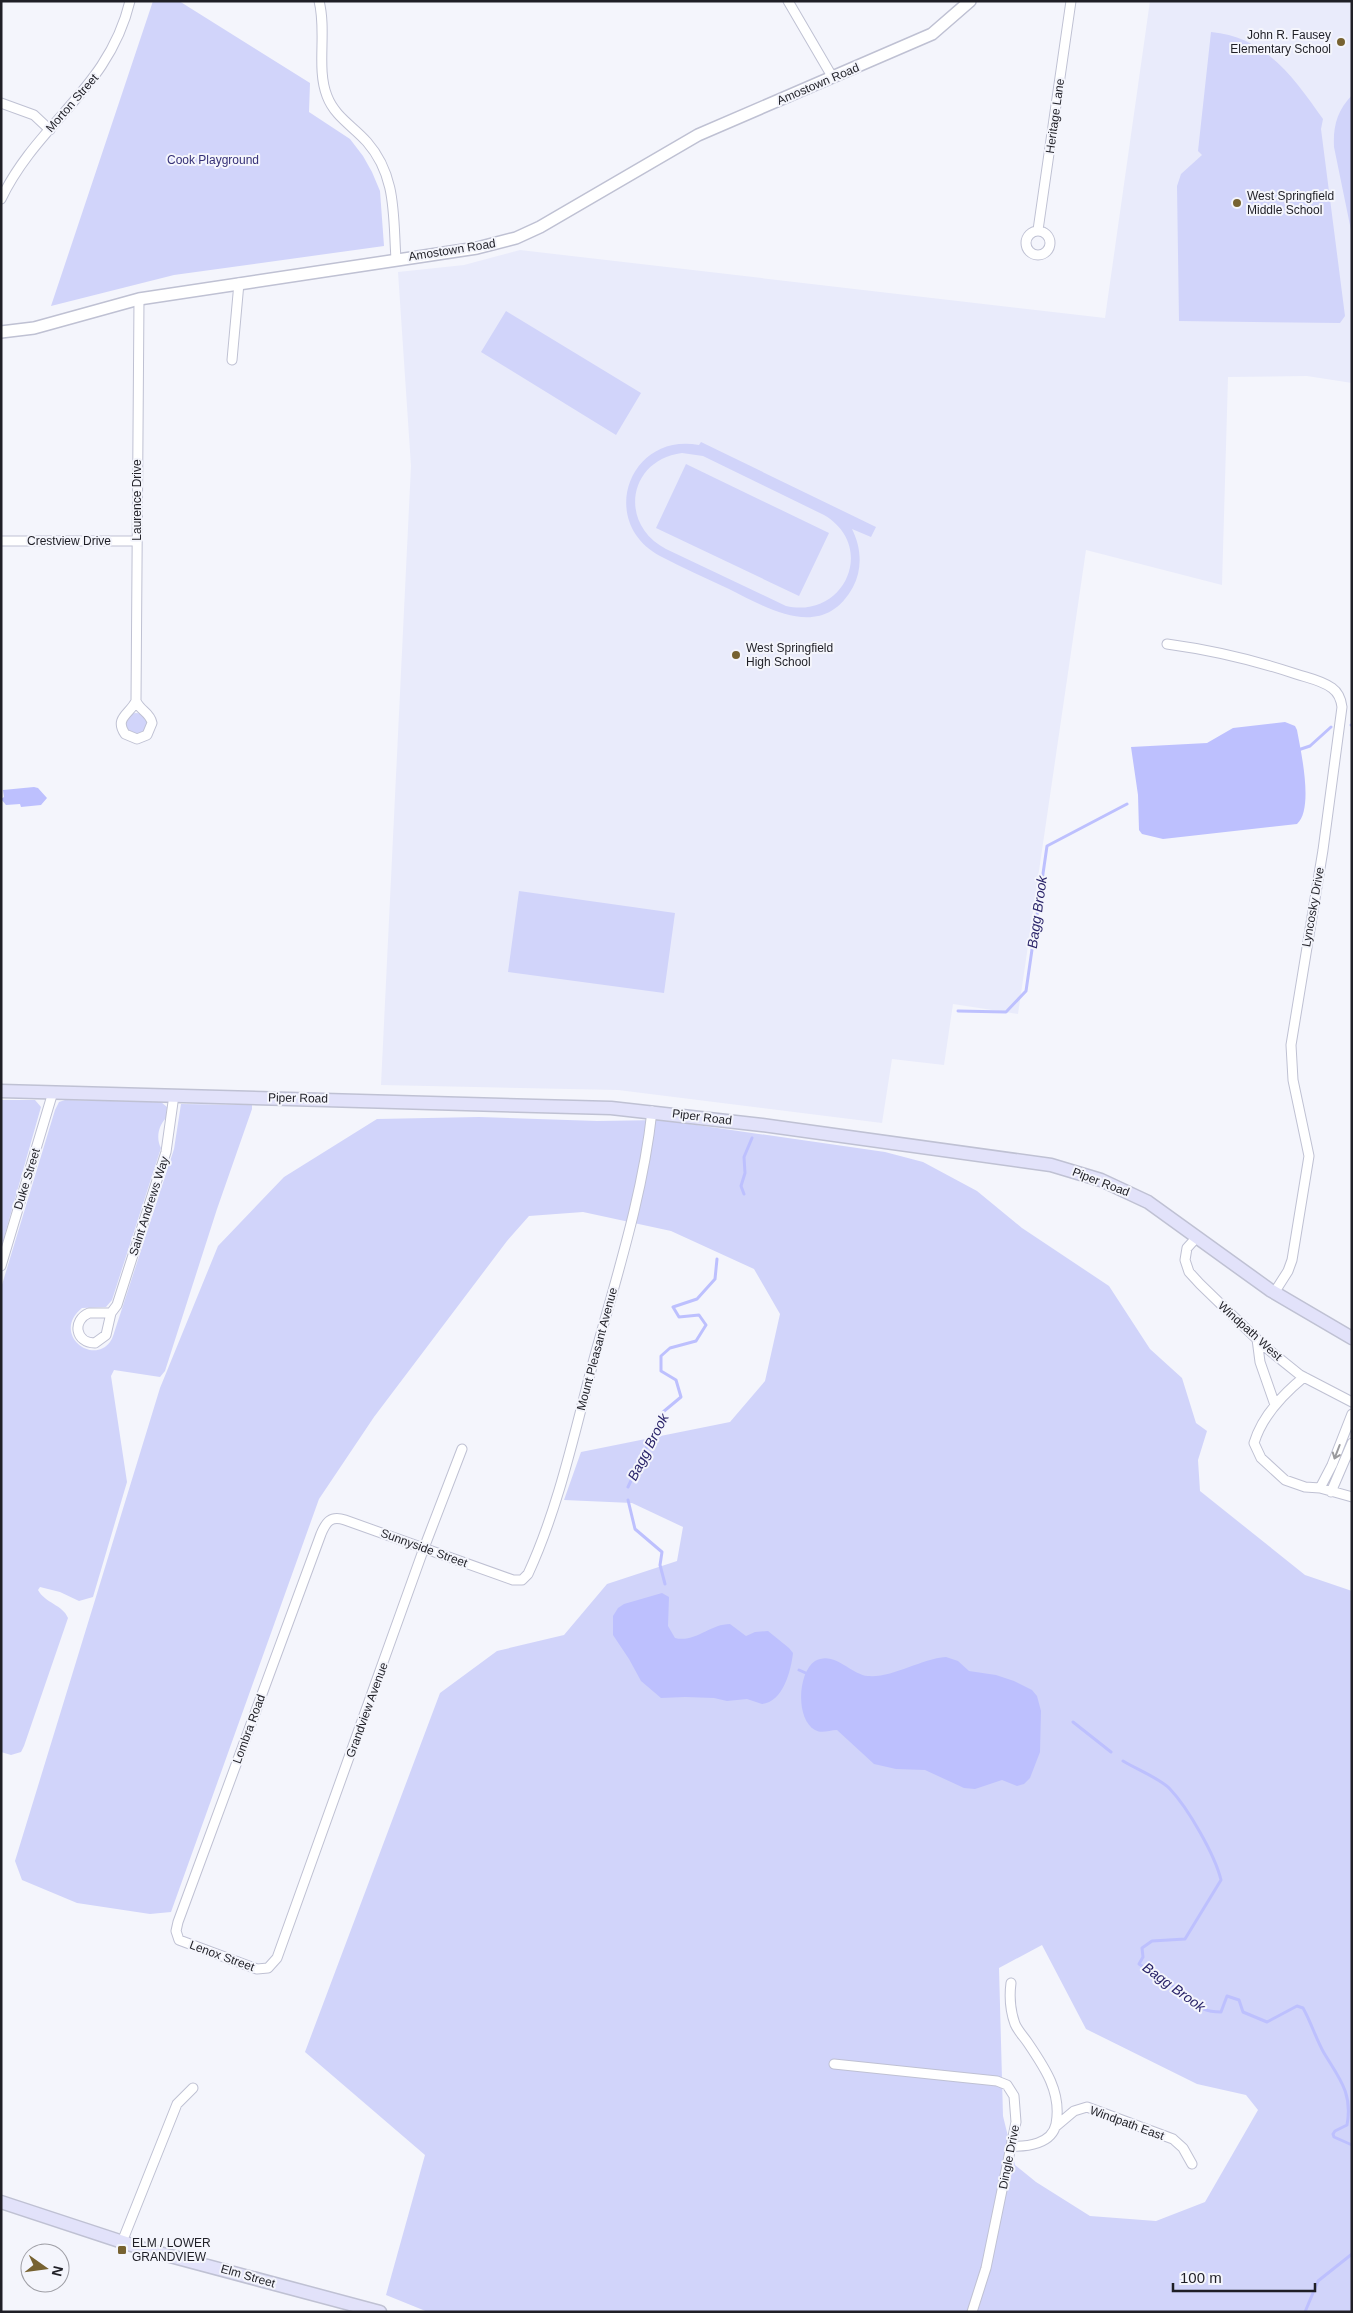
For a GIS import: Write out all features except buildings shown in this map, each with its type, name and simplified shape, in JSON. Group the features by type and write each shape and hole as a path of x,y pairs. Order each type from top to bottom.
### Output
{"main road":[{"name":"Piper Road","path":"1,1091 553,1105 652,1111 1022,1160 1058,1167 1101,1180 1158,1208 1274,1293 1352,1338"},
{"name":"Elm Street","path":"1,2202 122,2242 380,2312"}],"street":[{"name":"Morton Street","path":"1,199 23,161 103,66 120,35 130,1"},
{"path":"319,1 324,29 323,69 326,92 336,112 366,141 383,166 393,198 396,258"},
{"path":"788,1 833,78"},
{"name":"Amostown Road","path":"1,332 34,328 138,299 396,258 477,248 516,238 560,216 698,135 932,34 970,1"},
{"name":"Heritage Lane","path":"1038,230 1071,1"},
{"path":"1,103 34,115 50,130"},
{"path":"232,360 239,283"},
{"name":"Laurence Drive","path":"136,701 138,299"},
{"name":"Crestview Drive","path":"1,541 136,541"},
{"name":"Lyncosky Drive","path":"1167,644 1226,654 1283,670 1321,682 1334,690 1341,698 1342,707 1327,829 1291,1046 1293,1080 1309,1156 1292,1260 1288,1272 1274,1293"},
{"name":"Duke Street","path":"1,1266 53,1092"},
{"name":"Saint Andrews Way","path":"111,1314 117,1305 166,1152 174,1095"},
{"name":"Mount Pleasant Avenue","path":"522,1580 530,1570 561,1481 623,1251 646,1151 652,1111"},
{"name":"Windpath West","path":"1197,1237 1185,1252 1188,1272 1257,1339 1304,1377 1352,1402"},
{"path":"1257,1339 1260,1362 1275,1405"},
{"path":"1304,1377 1282,1395 1257,1433 1254,1443 1261,1458 1285,1480 1305,1487 1320,1488 1352,1497"},
{"path":"1320,1488 1332,1465 1352,1414"},
{"path":"1331,1492 1352,1443"},
{"name":"Grandview Avenue","path":"267,1969 277,1958 424,1548 462,1449"},
{"name":"Sunnyside Street","path":"328,1521 340,1518 510,1579 522,1580"},
{"name":"Lombra Road","path":"178,1938 176,1931 178,1922 317,1543 328,1521"},
{"name":"Lenox Street","path":"178,1938 246,1966 260,1970 267,1969"},
{"path":"1010,1983 1010,2006 1016,2026 1056,2092 1058,2109 1055,2127"},
{"name":"Dingle Drive","path":"834,2064 997,2082 1007,2085 1014,2096 1016,2122 986,2268 972,2312"},
{"path":"122,2242 177,2104 193,2088"},
{"name":"Windpath East","path":"1011,2146 1027,2147 1043,2141 1055,2127 1074,2111 1087,2107 1173,2139 1183,2148 1192,2164"}],"shaded area":[{"name":"West Springfield High School","path":"1150,1 1352,1 1352,383 1307,376 1228,377 1222,585 1086,550 1018,1014 953,1004 944,1065 892,1059 882,1123 618,1090 381,1085 411,466 398,272 464,265 520,250 1105,318"},
{"path":"1285,722 1295,726 1297,730 1305,780 1305,806 1302,817 1297,824 1163,839 1142,834 1139,830 1138,795 1131,747 1207,743 1233,728"},
{"path":"38,788 47,798 41,805 21,807 20,804 6,805 1,799 4,797 3,790"},
{"path":"662,1593 669,1597 668,1626 675,1638 689,1638 716,1627 730,1624 746,1636 755,1632 768,1631 789,1648 793,1653 788,1677 781,1692 769,1702 762,1704 747,1699 727,1701 714,1698 661,1698 641,1681 613,1635 613,1616 618,1608 624,1604"},
{"path":"946,1657 958,1661 969,1671 996,1675 1014,1681 1032,1690 1037,1696 1041,1711 1040,1752 1030,1778 1024,1784 1017,1786 1002,1780 975,1789 964,1788 925,1770 896,1769 874,1764 837,1730 823,1732 815,1730 804,1716 801,1695 805,1675 815,1661 822,1658 835,1660 861,1674 877,1676 936,1658"}],"green space":[{"name":"Cook Playground","path":"153,1 179,1 310,83 309,112 350,139 372,172 380,191 384,246 174,275 51,306"},
{"path":"1211,32 1230,35 1248,42 1263,51 1289,75 1323,119 1321,129 1345,316 1340,323 1179,321 1177,186 1181,174 1202,155 1198,151"},
{"path":"1352,95 1352,235 1334,139 1339,113"},
{"path":"506,311 641,393 616,435 481,352"},
{"path":"701,442 876,527 871,537 852,529 859,550 858,572 853,587 841,604 827,613 811,617 778,612 660,556 641,541 630,522 626,503 630,483 639,465 655,452 675,445 699,445","holes":["682,453 703,456 824,515 840,528 849,544 851,561 847,577 838,591 824,602 807,607 786,606 666,549 651,538 641,524 636,509 636,494 641,480 650,467 664,458"]},
{"path":"686,464 829,533 799,596 656,528"},
{"path":"136,713 144,716 147,724 144,732 136,735 128,732 125,724 128,716"},
{"path":"519,891 675,913 664,993 508,972"},
{"path":"1,1100 35,1100 41,1107 1,1248"},
{"path":"65,1100 161,1102 167,1107 166,1118 161,1125 159,1133 161,1148 112,1300 106,1307 82,1308 74,1318 71,1327 72,1336 78,1343 85,1348 94,1350 102,1348 113,1337 174,1149 181,1104 252,1105 252,1109 217,1209 165,1371 160,1377 114,1370 111,1376 127,1482 93,1597 79,1601 60,1592 40,1587 38,1590 45,1598 62,1610 68,1618 24,1746 21,1752 11,1755 1,1752 1,1288 55,1110 59,1102"},
{"path":"479,1117 597,1121 662,1120 885,1152 923,1162 977,1191 1022,1228 1109,1286 1150,1349 1182,1378 1196,1423 1207,1431 1198,1460 1200,1491 1305,1575 1352,1591 1352,2312 428,2312 386,2295 425,2155 305,2052 440,1693 497,1651 564,1635 607,1584 677,1561 683,1527 632,1503 564,1500 581,1452 730,1422 765,1381 780,1314 754,1269 671,1231 583,1212 529,1216 507,1241 374,1417 319,1499 171,1912 150,1914 77,1903 22,1880 15,1861 160,1388 218,1246 284,1177 377,1119","holes":["1042,1945 1086,2029 1197,2084 1246,2095 1258,2110 1205,2202 1156,2221 1090,2216 1036,2182 1015,2165 1003,2116 999,1968"]}],"waterway":[{"name":"Bagg Brook","path":"1298,750 1310,746 1331,727"},
{"name":"Bagg Brook","path":"958,1011 1006,1012 1026,991 1047,846 1127,804"},
{"name":"Bagg Brook","path":"744,1194 741,1186 745,1173 744,1157 752,1138"},
{"name":"Bagg Brook","path":"628,1487 663,1412 681,1397 676,1380 661,1371 661,1356 670,1348 696,1341 706,1325 699,1315 679,1317 673,1307 697,1299 715,1279 717,1259"},
{"name":"Bagg Brook","path":"628,1500 635,1529 662,1552 660,1565 665,1584"},
{"name":"Bagg Brook","path":"799,1670 808,1674"},
{"name":"Bagg Brook","path":"1073,1722 1111,1752"},
{"name":"Bagg Brook","path":"1123,1761 1166,1785 1177,1797 1207,1845 1221,1880 1185,1939 1152,1941 1142,1948 1143,1957 1139,1964 1207,2010 1221,2012 1227,1996 1239,2000 1243,2012 1267,2022 1297,2006 1303,2008 1321,2048 1339,2078 1346,2095 1348,2104 1347,2125 1335,2131 1334,2137 1352,2145"},
{"name":"Bagg Brook","path":"1305,2312 1318,2281 1352,2254"}],"place":[{"name":"John R. Fausey Elementary School","path":"1341,42"},
{"name":"West Springfield Middle School","path":"1237,203"},
{"name":"West Springfield High School","path":"736,655"},
{"name":"ELM / LOWER GRANDVIEW","path":"122,2250"}]}
